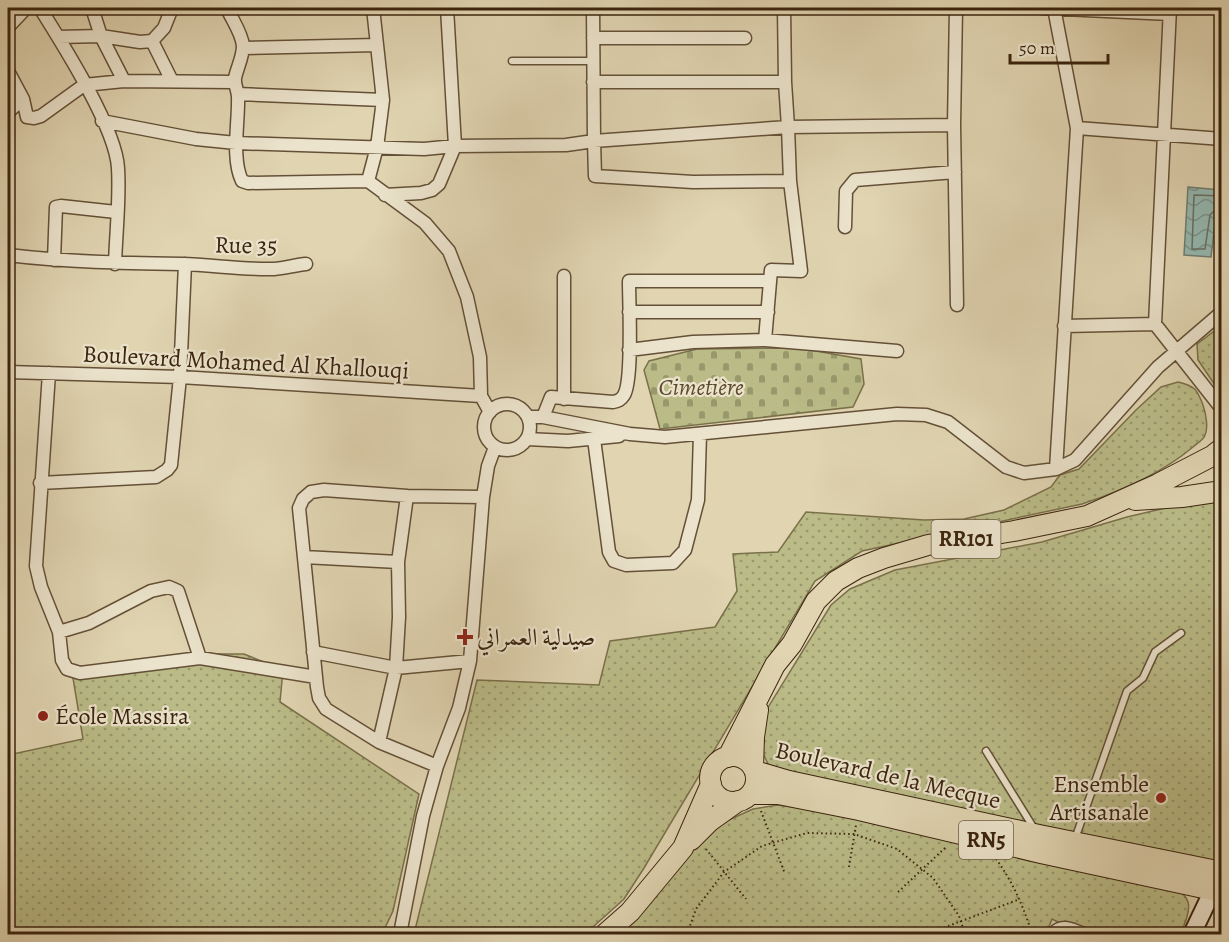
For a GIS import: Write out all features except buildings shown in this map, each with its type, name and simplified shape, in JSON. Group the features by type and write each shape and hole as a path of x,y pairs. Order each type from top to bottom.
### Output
{"main road":[{"name":"RR101","path":"728,757 775,664 792,644 816,601 836,581 858,568 928,545 1087,516 1127,500 1218,455"},
{"path":"1127,500 1221,492"},
{"name":"Boulevard de la Mecque","path":"760,692 754,737 754,769 860,803 1041,853 1212,882"},
{"path":"683,848 711,784 716,764 728,757"},
{"name":"RN5","path":"728,757 743,758 754,769"},
{"path":"604,934 630,912 683,848 710,821 750,802 755,787 754,769"},
{"name":"RN5","path":"711,784 718,796 731,802 750,802"},
{"name":"Boulevard de la Mecque","path":"750,802 778,794 860,803 1074,842 1212,882"}],"street":[{"path":"8,27 26,8"},
{"path":"40,8 84,86 112,144 118,166 115,264"},
{"path":"92,8 101,36 123,81"},
{"path":"58,37 101,36 140,42 152,41 164,28 172,8"},
{"path":"227,8 240,34 243,48 236,88 236,143 239,175 242,181 248,183 368,182 425,223 449,251 467,297 480,357 481,396 490,412"},
{"path":"368,182 377,147 383,100 372,8"},
{"path":"385,195 432,190 439,184 455,146 447,8"},
{"path":"593,8 595,176 693,182 790,181"},
{"path":"765,340 771,270 801,271 790,181 784,8"},
{"path":"956,8 954,172 957,305"},
{"path":"1042,8 1170,11 1155,324 1221,409"},
{"path":"1054,8 1077,128 1056,469"},
{"path":"593,38 745,38"},
{"path":"152,41 172,81"},
{"path":"243,48 376,45"},
{"path":"8,71 23,99 27,117 34,118 41,116 84,86 123,81 172,81 383,100"},
{"path":"593,82 785,82"},
{"path":"8,112 23,99"},
{"path":"102,121 196,139 236,143 424,149 455,146 566,145 788,127 954,124"},
{"path":"1077,128 1221,139"},
{"path":"845,227 846,190 855,180 954,172"},
{"path":"54,260 56,207 116,212"},
{"name":"Rue 35","path":"8,255 115,264 185,264 276,269 306,264"},
{"path":"40,483 156,477 171,465 180,377 185,264"},
{"path":"564,276 564,399"},
{"path":"543,417 550,397 619,401 626,390 629,350 629,281 769,280"},
{"path":"629,312 768,312"},
{"path":"528,417 543,417 630,434 665,437 897,414 926,415 948,423 1006,467 1024,472 1056,469 1075,460 1158,367 1221,312"},
{"path":"1064,326 1155,324"},
{"path":"629,350 693,342 765,340 897,351"},
{"name":"Boulevard Mohamed Al Khallouqi","path":"8,372 180,377 481,396"},
{"path":"49,373 36,566 41,587 59,632 62,660 67,669 80,673 200,658 316,677"},
{"path":"515,405 528,417 530,428 527,439 518,447 507,450 495,447 486,437 484,424 490,412 497,406 515,405"},
{"path":"527,439 568,441 630,434"},
{"path":"594,439 609,552 615,561 626,566 673,563 686,550 698,500 700,434"},
{"path":"400,934 423,816 437,766 459,708 470,661 483,497 488,466 495,447"},
{"path":"437,766 379,742 326,708 320,698 313,652 299,508 303,499 311,492 324,490 407,496 483,497"},
{"path":"379,742 396,668 399,617 398,562 407,496"},
{"path":"304,557 398,562"},
{"path":"59,632 89,623 151,591 170,587 178,591 200,658"},
{"path":"313,652 396,668 470,661"},
{"path":"1192,934 1212,882"},
{"path":"1053,934 1059,928 1064,927 1084,934"}],"lane":[{"path":"512,61 593,61"},
{"path":"1074,842 1127,691 1143,678 1155,652 1181,633"},
{"path":"986,750 1039,835"}],"path":[{"path":"750,802 773,843 785,874"},
{"path":"849,867 860,803"},
{"path":"687,934 696,909 724,872 762,846 807,832 854,834 897,849 933,878 959,916 964,934"},
{"path":"898,892 950,843"},
{"path":"703,844 746,899"},
{"path":"993,855 1004,869 1020,899 1032,934"},
{"path":"927,934 1020,899"}],"green space":[{"path":"1221,326 1221,394 1198,360 1197,344"},
{"name":"Cimetière","path":"799,348 861,359 864,384 853,407 660,429 644,370 649,361 697,349"},
{"path":"1178,382 1192,387 1199,395 1206,417 1206,434 1181,457 1154,473 1082,504 862,551 815,581 624,899 585,934 414,934 477,680 599,685 610,641 715,627 737,591 733,554 778,552 806,512 924,520 964,519 1004,510 1051,487 1060,475 1079,469 1161,387"},
{"path":"1221,495 1221,868 789,775 769,766 758,743 759,722 831,605 850,589 895,570 1042,542 1127,517"},
{"path":"193,654 244,654 283,670 280,702 419,794 393,911 382,934 8,934 8,755 83,739 73,678"},
{"path":"778,805 809,809 1165,883 1181,892 1186,898 1189,910 1180,934 1083,934 1052,919 1046,934 623,934 698,839 722,823 753,809"}],"water":[{"path":"1188,187 1221,190 1221,216 1216,216 1211,257 1184,255"}],"place":[{"name":"صيدلية العمراني","path":"465,637"},
{"name":"École Massira","path":"43,716"},
{"name":"Ensemble Artisanale","path":"1161,798"}]}
